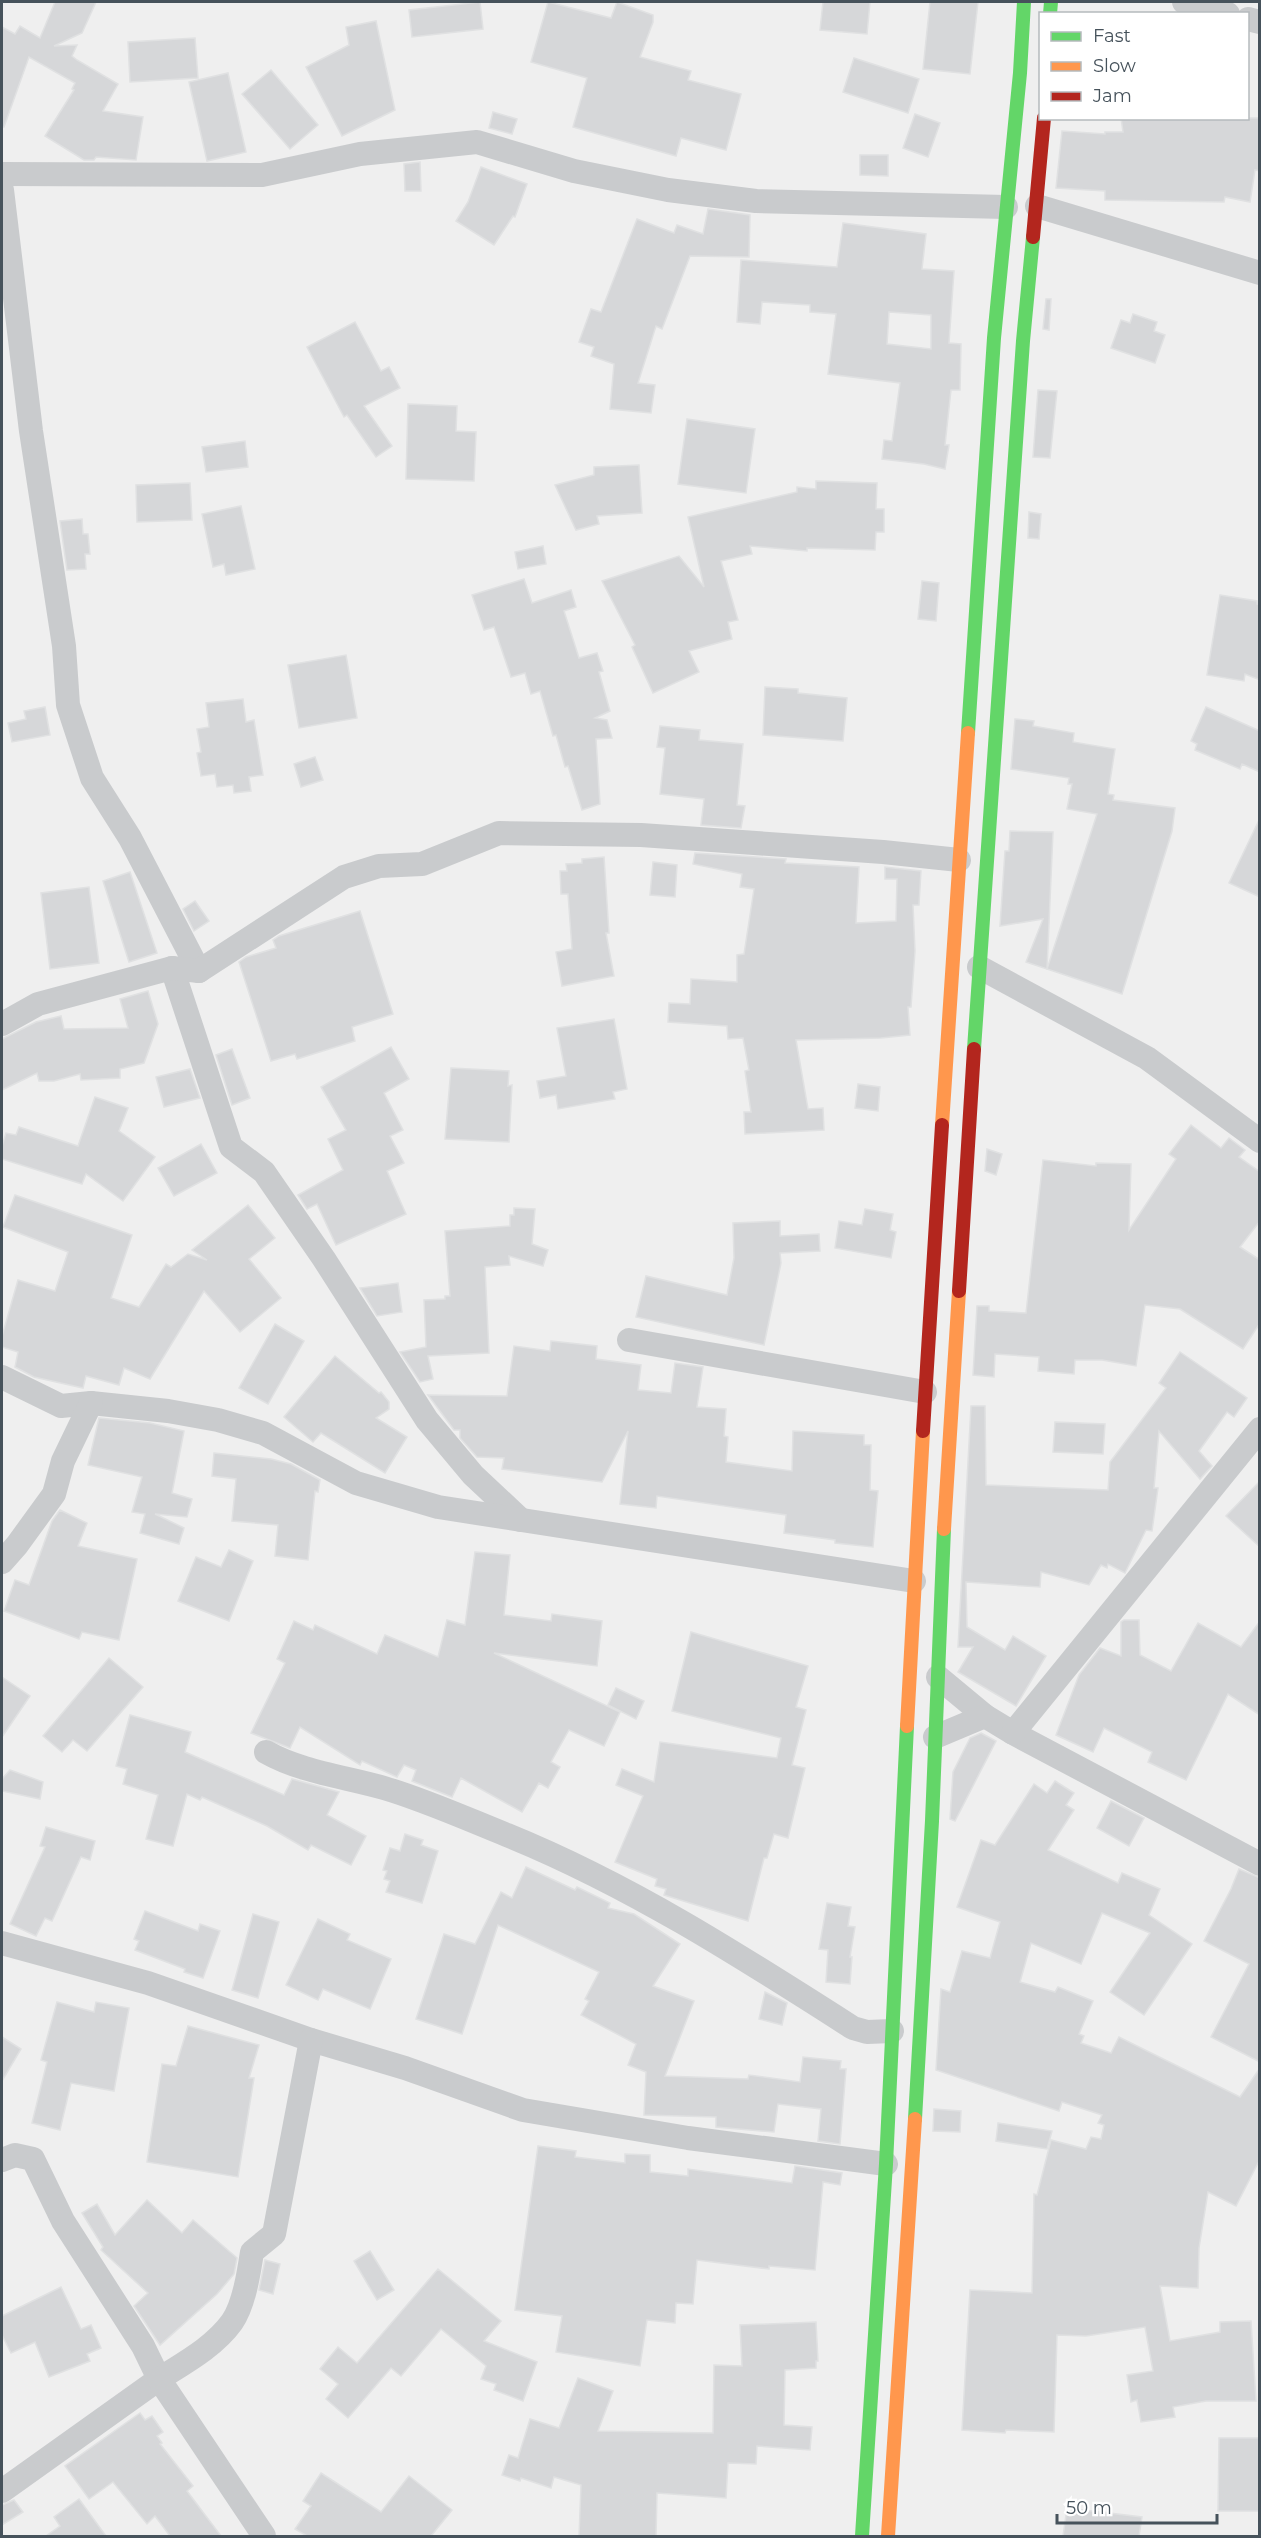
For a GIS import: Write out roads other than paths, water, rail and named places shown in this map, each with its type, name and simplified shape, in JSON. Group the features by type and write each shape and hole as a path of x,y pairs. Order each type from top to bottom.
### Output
{"street":[{"path":"888,2536 935,1737 942,1571 979,967 1008,339 1006,207 1020,73 1024,2"},
{"path":"1184,2 1221,12"},
{"path":"861,2536 886,2164 914,1581 959,860 1008,339 1037,206 1044,120"},
{"path":"2,174 262,175 360,154 477,142 574,171 668,190 756,201 1006,207"},
{"path":"2,190 31,431 64,646 68,705 92,778 130,838 199,972"},
{"path":"1037,206 1260,273"},
{"path":"2,1024 38,1004 172,968 199,972 344,876 379,866 422,864 499,833 641,835 872,851 959,860"},
{"path":"979,967 1147,1058 1260,1141"},
{"path":"172,968 231,1147 264,1172 324,1259 427,1420 473,1475 521,1520"},
{"path":"629,1340 925,1392"},
{"path":"2,1377 61,1406 91,1404 168,1411 219,1420 262,1433 356,1483 438,1507 914,1581"},
{"path":"2,1562 54,1494 63,1461 91,1404"},
{"path":"1013,1733 1260,1429"},
{"path":"938,1677 985,1716 1013,1733 1260,1864"},
{"path":"935,1737 985,1716"},
{"path":"266,1752 294,1764 386,1789 520,1841 615,1884 734,1952 853,2028 867,2032 892,2031"},
{"path":"2,1943 148,1983 311,2040 405,2068 523,2110 676,2136 886,2164"},
{"path":"2,2491 207,2347 233,2322 248,2281 252,2252 274,2234 311,2040"},
{"path":"2,2160 15,2155 33,2159 63,2221 143,2346 159,2379 264,2536"}]}
